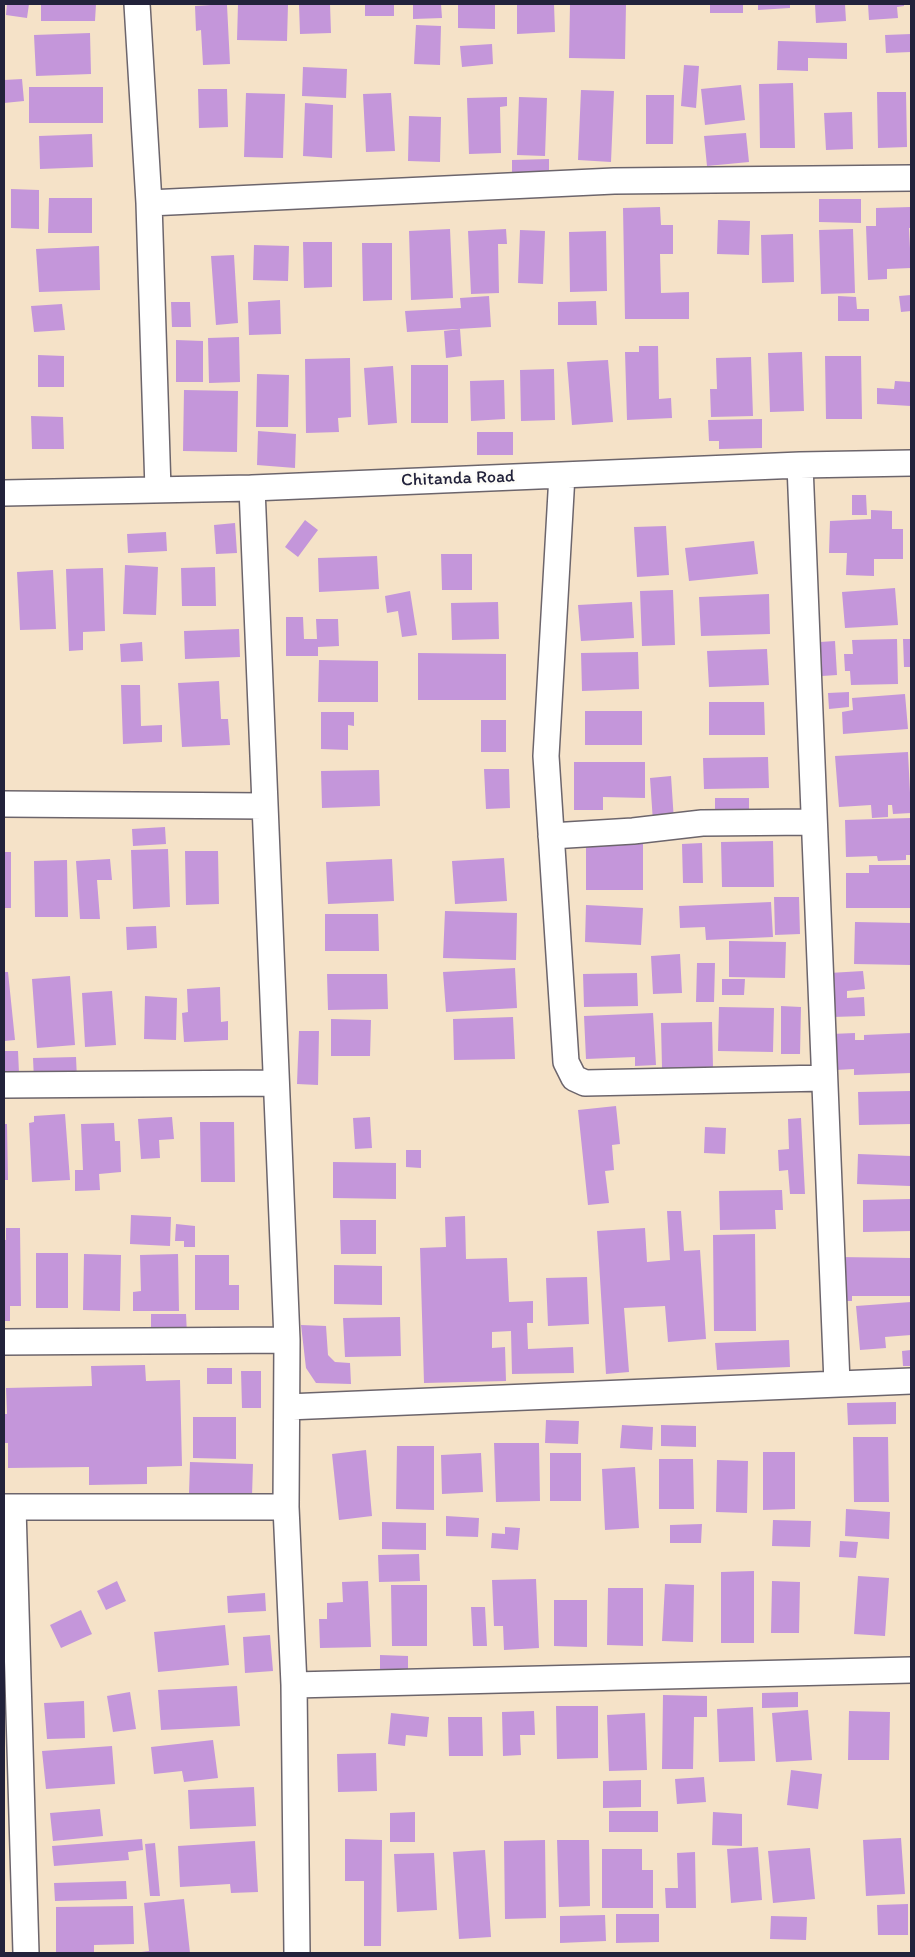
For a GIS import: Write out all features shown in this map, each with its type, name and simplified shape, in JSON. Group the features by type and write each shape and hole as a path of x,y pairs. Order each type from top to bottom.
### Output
{"street":[{"path":"137,4 149,203 158,490"},
{"path":"149,203 614,181 911,178"},
{"name":"Chitanda Road","path":"4,493 252,488 800,465 911,464"},
{"path":"800,465 837,1383"},
{"path":"562,475 546,756 566,1062 574,1078 585,1083 824,1078"},
{"path":"252,488 287,1340 286,1507 294,1685 297,1953"},
{"path":"4,804 264,806"},
{"path":"551,836 633,831 702,823 814,822"},
{"path":"4,1085 275,1083"},
{"path":"4,1342 287,1340"},
{"path":"287,1407 911,1381"},
{"path":"26,1953 8,1507 286,1507"},
{"path":"294,1685 911,1670"}],"building":[{"path":"7,4 29,4 27,18 6,15"},
{"path":"41,4 96,4 95,21 41,21"},
{"path":"238,4 288,4 287,41 237,40"},
{"path":"299,4 330,4 331,33 300,34"},
{"path":"365,4 394,4 394,16 365,16"},
{"path":"413,4 441,4 442,18 413,19"},
{"path":"458,4 495,4 495,29 458,28"},
{"path":"517,4 554,4 555,32 517,34"},
{"path":"570,4 626,4 625,59 569,58"},
{"path":"710,4 743,4 743,13 710,13"},
{"path":"758,4 790,4 790,8 758,10"},
{"path":"815,4 845,4 846,21 816,23"},
{"path":"868,4 904,4 904,6 897,7 898,18 869,20"},
{"path":"227,5 230,64 203,65 201,30 196,31 195,6"},
{"path":"416,25 441,26 440,65 414,64"},
{"path":"90,33 91,74 36,76 34,35"},
{"path":"911,34 911,52 886,53 885,35"},
{"path":"778,41 847,43 847,59 808,58 808,71 777,70"},
{"path":"492,44 493,64 462,67 460,46"},
{"path":"684,65 699,66 696,108 681,106"},
{"path":"303,67 347,69 346,98 302,96"},
{"path":"22,79 24,101 4,103 4,80"},
{"path":"793,83 795,148 760,148 759,84"},
{"path":"741,85 745,120 705,125 701,89"},
{"path":"29,87 103,87 103,123 29,123"},
{"path":"198,89 227,89 228,127 199,128"},
{"path":"581,90 614,91 611,162 578,160"},
{"path":"877,92 906,92 907,147 878,148"},
{"path":"246,93 285,94 283,158 244,157"},
{"path":"391,93 395,151 366,152 363,94"},
{"path":"646,95 674,95 673,144 646,144"},
{"path":"507,97 507,106 500,107 501,153 469,154 467,98"},
{"path":"519,97 547,98 545,156 517,155"},
{"path":"305,103 333,105 332,158 303,156"},
{"path":"852,112 853,149 826,150 824,113"},
{"path":"409,116 441,117 440,162 408,161"},
{"path":"746,133 749,162 707,166 704,136"},
{"path":"92,134 93,167 40,169 39,136"},
{"path":"549,159 549,178 512,179 512,160"},
{"path":"11,189 39,190 39,229 11,228"},
{"path":"49,198 92,198 92,233 48,233"},
{"path":"819,199 861,199 861,223 819,222"},
{"path":"660,207 661,225 673,225 673,254 660,254 661,293 689,292 689,319 625,319 623,208"},
{"path":"911,207 911,228 909,228 911,268 887,269 887,279 868,280 866,226 876,226 876,208"},
{"path":"718,220 750,221 749,255 717,254"},
{"path":"450,229 453,298 411,300 409,231"},
{"path":"506,229 507,244 498,244 499,293 471,294 468,231"},
{"path":"853,229 855,293 821,294 819,230"},
{"path":"520,230 545,231 543,284 518,283"},
{"path":"606,231 607,291 570,292 569,232"},
{"path":"793,234 794,282 762,283 761,235"},
{"path":"303,242 332,242 332,287 304,288"},
{"path":"362,243 392,243 392,300 363,301"},
{"path":"254,245 289,246 288,281 253,280"},
{"path":"99,246 100,290 39,292 36,249"},
{"path":"234,255 238,323 216,325 211,256"},
{"path":"911,295 911,311 901,312 899,296"},
{"path":"489,296 491,327 407,332 405,311 461,308 460,298"},
{"path":"838,296 856,297 857,309 869,309 869,321 838,321"},
{"path":"280,300 281,334 249,335 248,302"},
{"path":"596,301 597,325 558,325 558,302"},
{"path":"171,302 190,302 191,327 172,327"},
{"path":"62,304 65,330 34,332 31,306"},
{"path":"460,329 462,356 446,358 444,331"},
{"path":"239,337 240,382 209,383 208,338"},
{"path":"176,340 203,341 203,382 176,382"},
{"path":"639,346 658,346 659,399 671,398 672,418 627,420 625,352 639,352"},
{"path":"802,352 804,411 770,412 768,353"},
{"path":"38,355 64,356 64,387 38,387"},
{"path":"825,356 861,356 862,419 826,419"},
{"path":"751,357 753,416 711,417 710,389 717,389 716,358"},
{"path":"350,358 351,417 338,418 339,432 306,433 305,359"},
{"path":"608,360 613,422 572,425 567,362"},
{"path":"411,365 448,365 448,423 411,423"},
{"path":"393,366 397,423 368,425 364,368"},
{"path":"554,369 555,420 521,421 520,370"},
{"path":"257,374 289,375 288,427 256,427"},
{"path":"504,380 505,419 471,421 470,381"},
{"path":"895,381 911,382 911,406 877,404 877,388 894,389"},
{"path":"184,390 238,391 237,452 183,451"},
{"path":"31,416 63,417 64,449 32,449"},
{"path":"762,419 762,448 719,449 719,441 709,441 708,420"},
{"path":"258,431 296,434 295,468 257,465"},
{"path":"477,432 513,432 513,455 477,455"},
{"path":"852,495 866,495 867,515 852,515"},
{"path":"871,510 892,511 892,529 903,529 903,559 874,559 874,576 846,575 847,553 829,553 830,521 871,519"},
{"path":"305,520 318,530 298,557 285,547"},
{"path":"235,523 237,553 216,554 214,525"},
{"path":"666,526 669,575 637,577 634,527"},
{"path":"166,532 167,551 128,553 127,534"},
{"path":"754,541 758,574 689,581 685,548"},
{"path":"441,554 472,554 472,590 442,590"},
{"path":"377,556 379,589 319,592 318,558"},
{"path":"125,565 158,567 156,615 123,614"},
{"path":"215,567 216,606 182,606 181,568"},
{"path":"103,568 105,631 83,632 83,650 69,651 66,569"},
{"path":"53,570 56,629 20,630 17,572"},
{"path":"895,588 898,625 845,628 842,592"},
{"path":"673,590 675,645 642,646 640,591"},
{"path":"410,591 417,635 402,637 398,611 387,613 385,596"},
{"path":"769,594 770,634 701,636 699,597"},
{"path":"498,602 499,639 452,640 451,603"},
{"path":"632,602 634,638 581,641 578,605"},
{"path":"286,617 303,617 304,639 317,639 316,619 338,619 339,646 318,647 318,656 286,656"},
{"path":"239,629 240,657 185,659 184,631"},
{"path":"897,639 898,684 851,685 850,671 845,671 844,654 853,654 852,640"},
{"path":"903,639 911,639 911,667 904,667"},
{"path":"835,641 837,675 822,676 820,642"},
{"path":"142,642 143,661 121,662 120,644"},
{"path":"767,649 769,685 709,687 707,651"},
{"path":"638,652 639,689 582,691 581,653"},
{"path":"418,653 506,654 506,700 418,700"},
{"path":"319,660 378,661 378,702 318,702"},
{"path":"219,681 221,719 228,719 230,745 182,747 178,683"},
{"path":"121,685 140,685 141,726 162,725 162,742 123,744"},
{"path":"849,692 849,707 829,709 828,693"},
{"path":"905,694 908,729 843,734 842,712 853,710 852,698"},
{"path":"709,702 764,702 765,735 709,735"},
{"path":"585,711 642,711 642,745 585,745"},
{"path":"321,712 354,712 354,726 348,725 348,750 321,749"},
{"path":"481,720 506,720 506,752 481,752"},
{"path":"908,752 911,813 893,814 892,805 888,805 888,817 872,818 871,805 839,807 835,756"},
{"path":"768,757 769,788 704,789 703,758"},
{"path":"574,762 645,762 645,798 603,797 603,810 574,810"},
{"path":"484,769 509,769 510,808 486,809"},
{"path":"379,770 380,806 322,808 321,771"},
{"path":"671,776 674,821 653,822 650,778"},
{"path":"715,798 749,798 749,817 715,817"},
{"path":"911,818 911,855 906,855 906,860 878,861 877,856 846,857 845,820"},
{"path":"165,827 166,844 133,846 132,829"},
{"path":"773,841 774,887 722,887 721,842"},
{"path":"586,843 643,843 643,890 586,890"},
{"path":"702,843 703,883 683,883 682,844"},
{"path":"168,849 170,907 133,909 131,850"},
{"path":"185,851 218,851 219,904 186,905"},
{"path":"4,852 11,852 11,908 4,908"},
{"path":"504,858 507,901 455,904 452,861"},
{"path":"110,859 112,880 97,880 100,919 80,919 76,861"},
{"path":"392,859 394,901 328,904 326,862"},
{"path":"67,860 68,917 35,917 34,861"},
{"path":"869,865 911,865 911,908 846,908 846,873 869,873"},
{"path":"774,897 799,897 800,934 775,935"},
{"path":"771,902 773,937 706,940 705,927 680,928 679,906"},
{"path":"586,905 643,908 641,945 585,942"},
{"path":"445,911 517,913 516,960 443,958"},
{"path":"325,914 378,914 379,951 325,951"},
{"path":"855,922 911,923 911,965 854,964"},
{"path":"156,926 157,948 127,950 126,927"},
{"path":"729,941 786,942 785,978 729,977"},
{"path":"680,954 682,993 653,994 651,956"},
{"path":"697,963 715,963 714,1002 696,1002"},
{"path":"515,968 517,1008 446,1012 443,972"},
{"path":"863,971 865,989 847,991 847,998 864,997 865,1016 832,1017 829,973"},
{"path":"4,972 8,972 15,1040 4,1041"},
{"path":"637,973 638,1006 584,1007 583,974"},
{"path":"327,974 387,974 388,1009 328,1010"},
{"path":"70,976 75,1045 37,1048 32,979"},
{"path":"722,979 745,979 744,995 722,995"},
{"path":"220,987 221,1022 228,1021 228,1040 184,1042 182,1013 188,1012 187,989"},
{"path":"112,991 116,1045 85,1047 82,993"},
{"path":"145,996 177,998 176,1040 144,1039"},
{"path":"781,1006 801,1007 800,1054 781,1054"},
{"path":"719,1007 774,1008 773,1052 718,1051"},
{"path":"653,1013 656,1065 635,1066 635,1057 586,1059 584,1016"},
{"path":"513,1017 515,1059 454,1060 453,1019"},
{"path":"331,1019 371,1020 370,1056 331,1056"},
{"path":"712,1022 713,1068 662,1068 661,1023"},
{"path":"299,1031 319,1031 318,1085 297,1084"},
{"path":"855,1033 855,1040 864,1040 864,1035 911,1033 911,1073 854,1075 854,1069 836,1070 831,1034"},
{"path":"4,1051 18,1051 19,1073 4,1074"},
{"path":"76,1057 77,1079 34,1080 33,1058"},
{"path":"911,1091 911,1124 859,1125 858,1092"},
{"path":"616,1106 620,1144 612,1145 614,1170 605,1171 609,1203 588,1205 578,1110"},
{"path":"65,1114 70,1180 32,1182 29,1123 34,1122 34,1116"},
{"path":"172,1117 174,1139 159,1140 160,1158 141,1159 138,1119"},
{"path":"370,1117 372,1148 355,1149 353,1118"},
{"path":"801,1118 805,1194 790,1194 788,1170 779,1171 778,1150 789,1149 788,1119"},
{"path":"200,1122 234,1122 235,1182 201,1182"},
{"path":"114,1123 115,1141 120,1141 121,1172 99,1174 100,1190 75,1191 75,1170 83,1170 81,1124"},
{"path":"4,1124 7,1124 8,1180 4,1180"},
{"path":"705,1127 726,1128 725,1154 704,1153"},
{"path":"406,1150 421,1150 421,1168 406,1167"},
{"path":"858,1154 911,1156 910,1186 857,1184"},
{"path":"333,1162 396,1163 396,1199 333,1198"},
{"path":"782,1190 783,1210 775,1210 776,1229 720,1230 719,1191"},
{"path":"911,1199 911,1231 863,1232 863,1200"},
{"path":"667,1211 681,1211 684,1251 700,1250 706,1339 668,1342 665,1306 624,1308 629,1372 606,1374 597,1231 645,1228 647,1262 670,1260"},
{"path":"131,1215 171,1217 170,1246 130,1244"},
{"path":"465,1216 466,1259 507,1258 509,1302 533,1301 533,1323 527,1323 528,1349 573,1347 574,1373 512,1374 511,1331 492,1332 492,1348 505,1347 506,1381 424,1383 420,1248 446,1247 445,1217"},
{"path":"340,1220 376,1220 376,1254 341,1254"},
{"path":"176,1224 195,1226 195,1247 184,1247 184,1241 175,1241"},
{"path":"6,1228 20,1228 21,1306 10,1306 10,1321 4,1321 4,1240 6,1240"},
{"path":"755,1234 756,1331 714,1331 713,1235"},
{"path":"36,1253 68,1253 68,1308 36,1308"},
{"path":"84,1254 121,1255 120,1311 83,1310"},
{"path":"178,1254 179,1311 133,1311 133,1292 141,1291 140,1255"},
{"path":"195,1255 229,1255 229,1285 239,1285 239,1310 195,1310"},
{"path":"838,1257 911,1258 911,1296 852,1296 852,1301 838,1301"},
{"path":"334,1265 382,1266 382,1305 334,1304"},
{"path":"587,1277 589,1324 548,1326 546,1278"},
{"path":"911,1302 911,1335 885,1337 886,1348 860,1350 856,1306"},
{"path":"151,1314 186,1314 187,1334 151,1334"},
{"path":"400,1317 401,1356 345,1357 343,1318"},
{"path":"301,1325 326,1326 328,1355 335,1362 350,1363 351,1384 316,1383 306,1368"},
{"path":"789,1340 790,1367 717,1370 715,1343"},
{"path":"911,1350 911,1366 903,1366 902,1351"},
{"path":"145,1365 146,1381 180,1380 182,1466 147,1467 147,1484 89,1485 89,1467 8,1468 8,1443 4,1443 4,1414 7,1414 6,1388 92,1386 91,1366"},
{"path":"207,1368 232,1368 232,1384 207,1384"},
{"path":"241,1371 261,1371 261,1408 242,1408"},
{"path":"896,1402 896,1424 848,1425 847,1403"},
{"path":"193,1417 236,1417 236,1459 193,1458"},
{"path":"546,1420 579,1421 578,1444 545,1443"},
{"path":"622,1425 653,1427 652,1450 620,1448"},
{"path":"661,1425 696,1426 696,1447 661,1446"},
{"path":"853,1437 888,1437 889,1502 854,1502"},
{"path":"494,1443 539,1443 540,1501 496,1502"},
{"path":"397,1446 434,1446 434,1510 396,1509"},
{"path":"366,1450 372,1516 339,1520 332,1454"},
{"path":"763,1452 795,1452 795,1509 763,1510"},
{"path":"481,1453 483,1492 442,1494 441,1455"},
{"path":"550,1453 581,1453 581,1501 550,1501"},
{"path":"659,1459 693,1459 694,1509 659,1509"},
{"path":"717,1460 748,1461 747,1513 716,1512"},
{"path":"190,1462 253,1464 252,1496 189,1494"},
{"path":"635,1467 639,1528 605,1530 602,1469"},
{"path":"846,1509 890,1512 889,1539 845,1536"},
{"path":"446,1516 479,1518 478,1537 446,1536"},
{"path":"773,1520 811,1521 810,1547 772,1546"},
{"path":"382,1522 426,1523 426,1550 382,1549"},
{"path":"702,1524 701,1543 670,1543 670,1525"},
{"path":"505,1527 520,1528 518,1550 491,1548 492,1533 505,1534"},
{"path":"840,1541 858,1542 856,1558 839,1557"},
{"path":"419,1554 420,1581 379,1582 378,1555"},
{"path":"754,1571 754,1643 721,1643 721,1572"},
{"path":"858,1576 889,1578 885,1636 854,1634"},
{"path":"536,1579 539,1648 504,1650 503,1626 494,1626 492,1580"},
{"path":"117,1581 126,1601 106,1610 97,1591"},
{"path":"368,1581 371,1647 320,1648 319,1619 327,1619 327,1603 343,1602 342,1582"},
{"path":"772,1581 800,1582 799,1633 771,1633"},
{"path":"665,1584 694,1585 693,1642 662,1641"},
{"path":"391,1585 427,1585 427,1646 392,1646"},
{"path":"608,1588 643,1588 643,1646 607,1645"},
{"path":"265,1593 266,1611 228,1613 227,1596"},
{"path":"554,1600 587,1600 587,1647 554,1646"},
{"path":"471,1607 485,1607 487,1646 473,1646"},
{"path":"81,1610 92,1634 61,1648 50,1625"},
{"path":"225,1625 229,1665 158,1672 154,1632"},
{"path":"270,1635 273,1671 245,1673 243,1637"},
{"path":"380,1655 408,1656 408,1674 380,1673"},
{"path":"237,1686 240,1726 161,1730 158,1690"},
{"path":"130,1692 136,1729 113,1732 107,1696"},
{"path":"798,1692 798,1707 762,1708 762,1693"},
{"path":"663,1695 707,1696 707,1717 694,1717 693,1769 662,1769"},
{"path":"84,1701 85,1738 47,1739 44,1703"},
{"path":"556,1706 598,1706 598,1758 557,1759"},
{"path":"753,1707 755,1761 719,1762 717,1709"},
{"path":"808,1710 812,1760 776,1762 772,1713"},
{"path":"534,1711 535,1735 520,1735 521,1755 503,1756 502,1712"},
{"path":"849,1711 890,1712 889,1760 848,1760"},
{"path":"391,1713 429,1717 427,1737 406,1735 405,1746 388,1744"},
{"path":"645,1713 647,1770 609,1771 607,1715"},
{"path":"448,1717 482,1717 483,1756 449,1756"},
{"path":"213,1740 218,1778 184,1782 182,1771 154,1774 151,1747"},
{"path":"112,1746 115,1784 46,1789 42,1751"},
{"path":"376,1753 377,1791 338,1792 337,1754"},
{"path":"791,1770 822,1774 818,1809 787,1805"},
{"path":"704,1777 706,1802 677,1804 675,1779"},
{"path":"641,1780 641,1807 603,1808 603,1781"},
{"path":"254,1787 256,1826 190,1829 188,1790"},
{"path":"100,1809 103,1836 53,1841 50,1813"},
{"path":"609,1811 658,1811 658,1832 609,1832"},
{"path":"415,1812 415,1842 390,1842 390,1813"},
{"path":"713,1812 742,1814 742,1846 712,1845"},
{"path":"901,1838 905,1894 866,1896 863,1840"},
{"path":"142,1839 143,1850 128,1852 129,1860 54,1866 52,1846"},
{"path":"345,1839 382,1840 381,1946 364,1946 364,1881 345,1881"},
{"path":"545,1840 546,1918 505,1919 504,1841"},
{"path":"557,1840 589,1840 590,1906 559,1907"},
{"path":"255,1841 258,1892 231,1893 230,1884 180,1887 178,1846"},
{"path":"155,1843 160,1896 150,1896 145,1844"},
{"path":"758,1847 762,1900 731,1903 727,1849"},
{"path":"810,1848 815,1899 773,1903 768,1851"},
{"path":"602,1849 642,1849 642,1870 653,1870 653,1908 602,1908"},
{"path":"485,1850 491,1937 459,1939 453,1852"},
{"path":"695,1852 696,1908 666,1908 665,1888 678,1888 677,1853"},
{"path":"434,1853 437,1910 397,1912 394,1854"},
{"path":"126,1881 127,1899 55,1901 54,1883"},
{"path":"184,1899 190,1953 134,1953 149,1951 144,1903"},
{"path":"908,1904 908,1935 878,1935 877,1905"},
{"path":"133,1906 134,1944 94,1945 94,1953 56,1953 56,1907"},
{"path":"616,1914 659,1914 659,1942 616,1943"},
{"path":"605,1915 606,1941 560,1943 560,1916"},
{"path":"771,1916 807,1917 806,1940 770,1939"}]}
